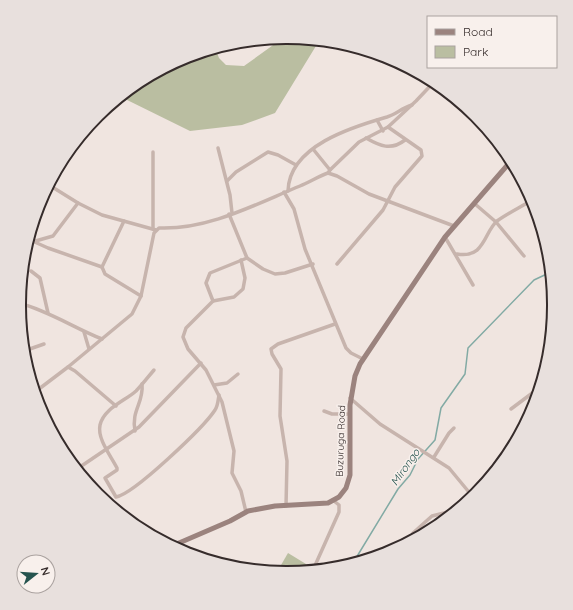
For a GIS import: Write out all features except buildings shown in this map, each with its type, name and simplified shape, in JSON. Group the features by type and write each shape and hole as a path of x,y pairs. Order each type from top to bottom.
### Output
{"main road":[{"name":"Buzuruga Road","path":"334,501 343,493 350,475 350,398 355,376 363,359 445,237 507,166"},
{"path":"179,543 258,508 321,504 334,501"}],"street":[{"path":"54,188 78,203 102,215 154,229 181,228 196,225 286,192 329,172 359,142 383,131 388,127 429,87"},
{"path":"363,359 348,350 335,324 313,264 305,249 294,209 286,192 289,179 296,165 306,153 344,130 377,120 412,105"},
{"path":"377,120 383,131"},
{"path":"337,264 383,210 395,187 422,156 421,150 388,127"},
{"path":"366,138 387,148 396,146 405,140"},
{"path":"218,148 227,181 230,213 247,258 263,269 275,274 294,271 313,264"},
{"path":"314,149 329,172 388,201 454,226"},
{"path":"40,388 132,314 141,296 154,229 154,152"},
{"path":"227,181 236,172 268,152 296,165"},
{"path":"34,241 53,236 78,203"},
{"path":"457,254 471,253 483,245 496,222 526,203"},
{"path":"475,204 496,222 524,256"},
{"path":"102,267 124,221"},
{"path":"445,237 457,254 473,285"},
{"path":"34,243 102,267 105,274 141,296"},
{"path":"213,301 206,283 210,272 247,258"},
{"path":"241,260 245,278 243,289 234,297 213,301 184,332 183,337 188,348 201,364 214,385 222,402 234,451 232,473 241,491 246,512"},
{"path":"31,271 40,278 48,313"},
{"path":"26,305 48,313 84,332 102,339"},
{"path":"286,506 287,461 280,416 281,369 272,356 271,349 278,344 335,324"},
{"path":"84,332 89,349"},
{"path":"30,349 44,344"},
{"path":"81,466 106,448 135,431 201,364"},
{"path":"68,367 75,371 116,406"},
{"path":"154,370 142,384 107,414 100,426 106,448 117,469 107,475 105,480 115,496 118,497 135,488 189,438 215,410 219,395"},
{"path":"214,385 227,383 238,374"},
{"path":"135,431 133,416 142,395 142,384"},
{"path":"511,409 531,394"},
{"path":"350,398 380,424 425,453 434,457 456,474 469,491"},
{"path":"324,411 332,414 349,414"},
{"path":"434,457 449,433 454,428"},
{"path":"316,564 340,509 339,505 334,501"},
{"path":"415,532 432,516 443,513"}],"green space":[{"path":"286,44 316,46 275,113 242,125 190,131 126,100 156,79 171,71 217,54 219,58 226,65 244,66 274,45"},
{"path":"288,553 306,564 304,565 281,566"}],"waterway":[{"name":"Mirongo","path":"357,556 398,489 410,475 418,459 435,440 441,408 465,374 468,348 534,280 545,275"}]}
